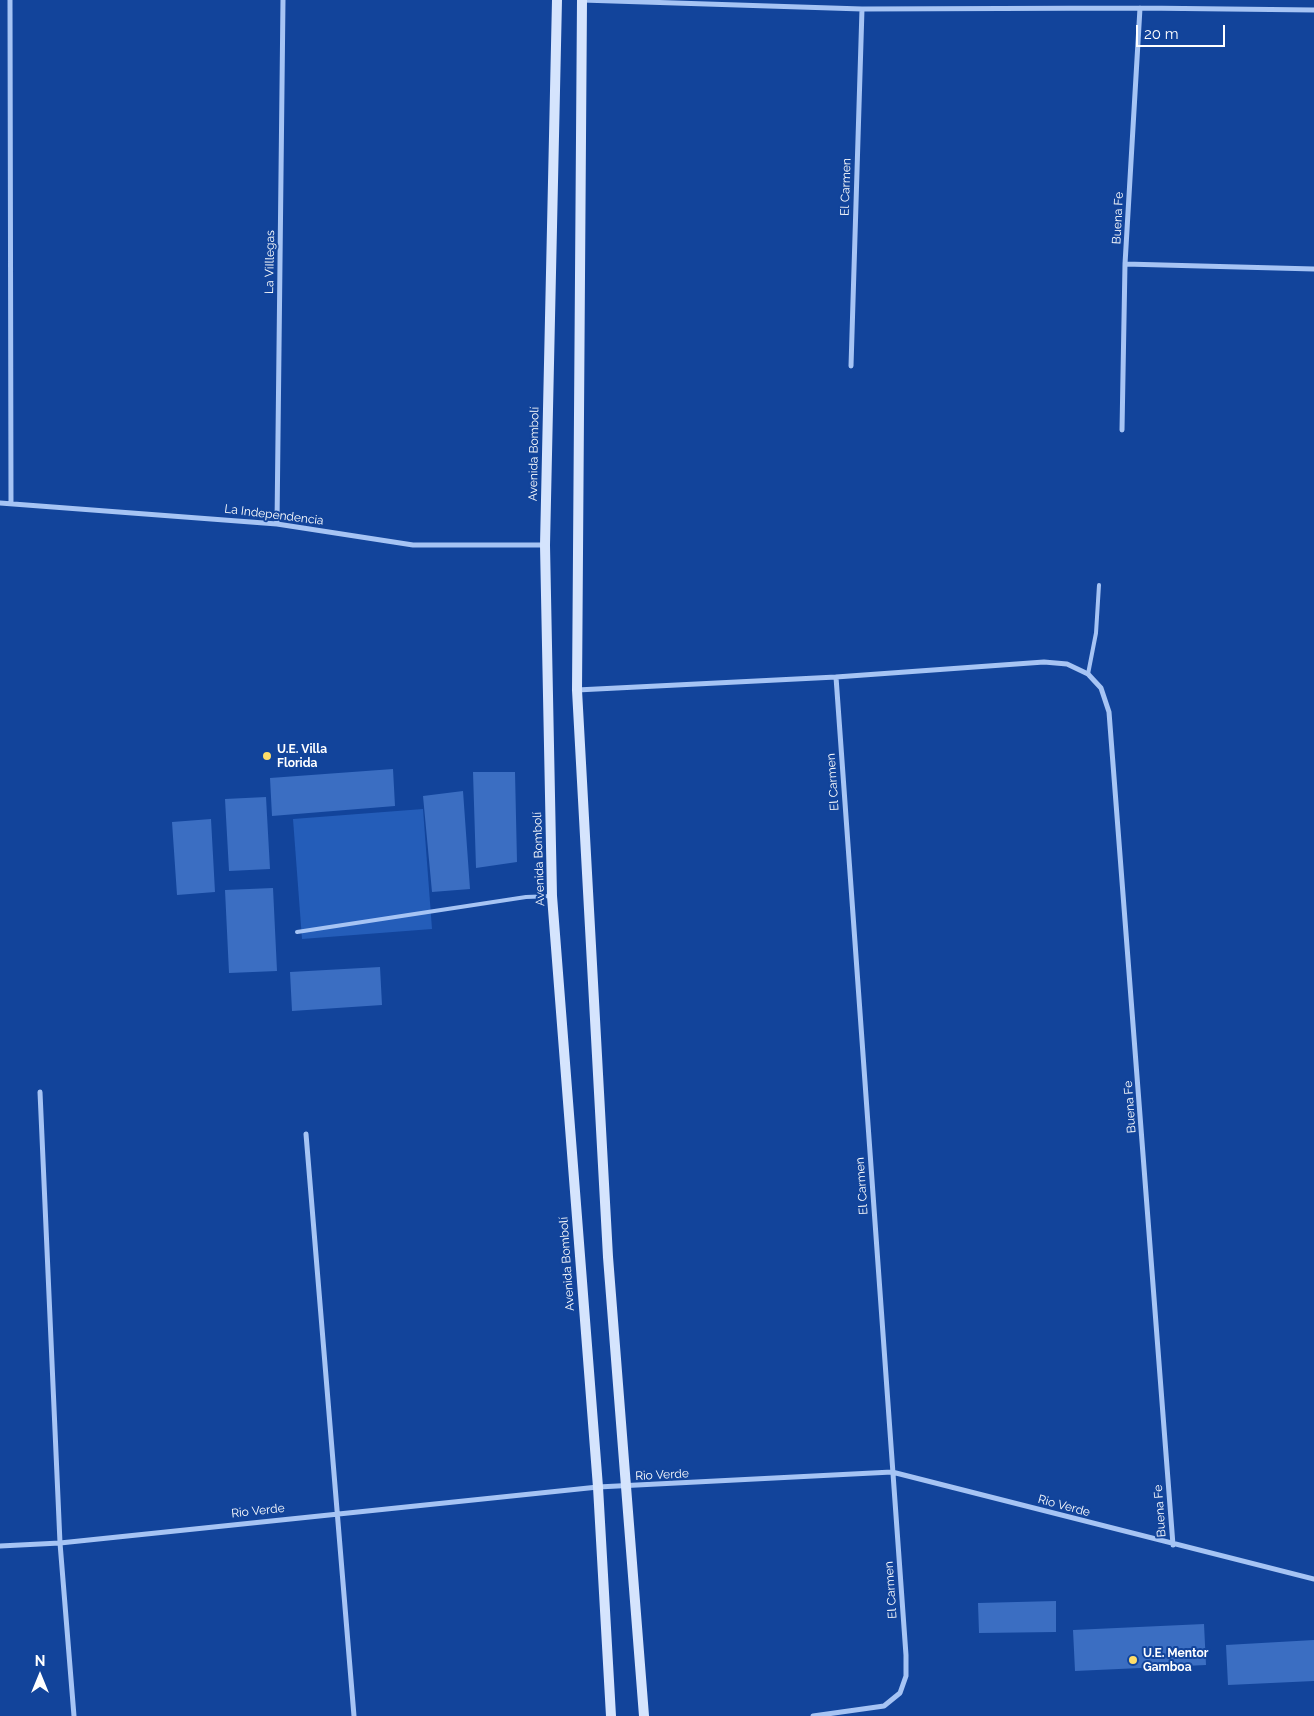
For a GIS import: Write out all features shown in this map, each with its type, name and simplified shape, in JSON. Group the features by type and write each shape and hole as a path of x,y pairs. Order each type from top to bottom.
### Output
{"street":[{"path":"10,0 11,502"},
{"name":"La ViIllegas","path":"277,524 283,0"},
{"name":"Avenida Bombolí","path":"557,0 545,545 552,896 598,1487 611,1716"},
{"path":"644,1716 608,1248 576,690 582,0 862,9 1140,8 1314,10"},
{"name":"Buena Fe","path":"1122,430 1126,264 1140,8"},
{"name":"El Carmen","path":"850,366 862,9"},
{"path":"1126,264 1314,269"},
{"name":"La Independencia","path":"0,503 11,502 277,524 412,545 545,545"},
{"path":"576,690 836,677 1044,662 1067,664 1088,674"},
{"name":"Buena Fe","path":"1088,674 1101,688 1109,712 1173,1545"},
{"name":"El Carmen","path":"813,1716 884,1706 900,1693 906,1676 836,677"},
{"path":"40,1092 60,1543 74,1716"},
{"path":"306,1134 354,1716"},
{"name":"Rio Verde","path":"0,1546 60,1543 598,1487 892,1472 1173,1545 1314,1579"}],"lane":[{"path":"1088,674 1096,633 1099,585"},
{"path":"297,932 526,898 552,896"}],"shaded area":[{"path":"423,809 432,929 302,939 293,819"}],"building":[{"path":"393,769 395,806 272,816 270,778"},
{"path":"473,772 515,772 517,862 476,868"},
{"path":"463,791 470,889 432,892 423,796"},
{"path":"266,797 270,869 229,871 225,799"},
{"path":"211,819 215,892 177,895 172,822"},
{"path":"273,888 277,971 229,973 225,890"},
{"path":"380,967 382,1005 292,1011 290,972"},
{"path":"1056,1601 1056,1632 979,1633 978,1603"},
{"path":"1204,1624 1206,1665 1075,1671 1073,1630"},
{"path":"1314,1640 1314,1681 1228,1685 1226,1645"}],"place":[{"name":"U.E. Villa Florida","path":"267,756"},
{"name":"U.E. Mentor Gamboa","path":"1133,1660"}]}
